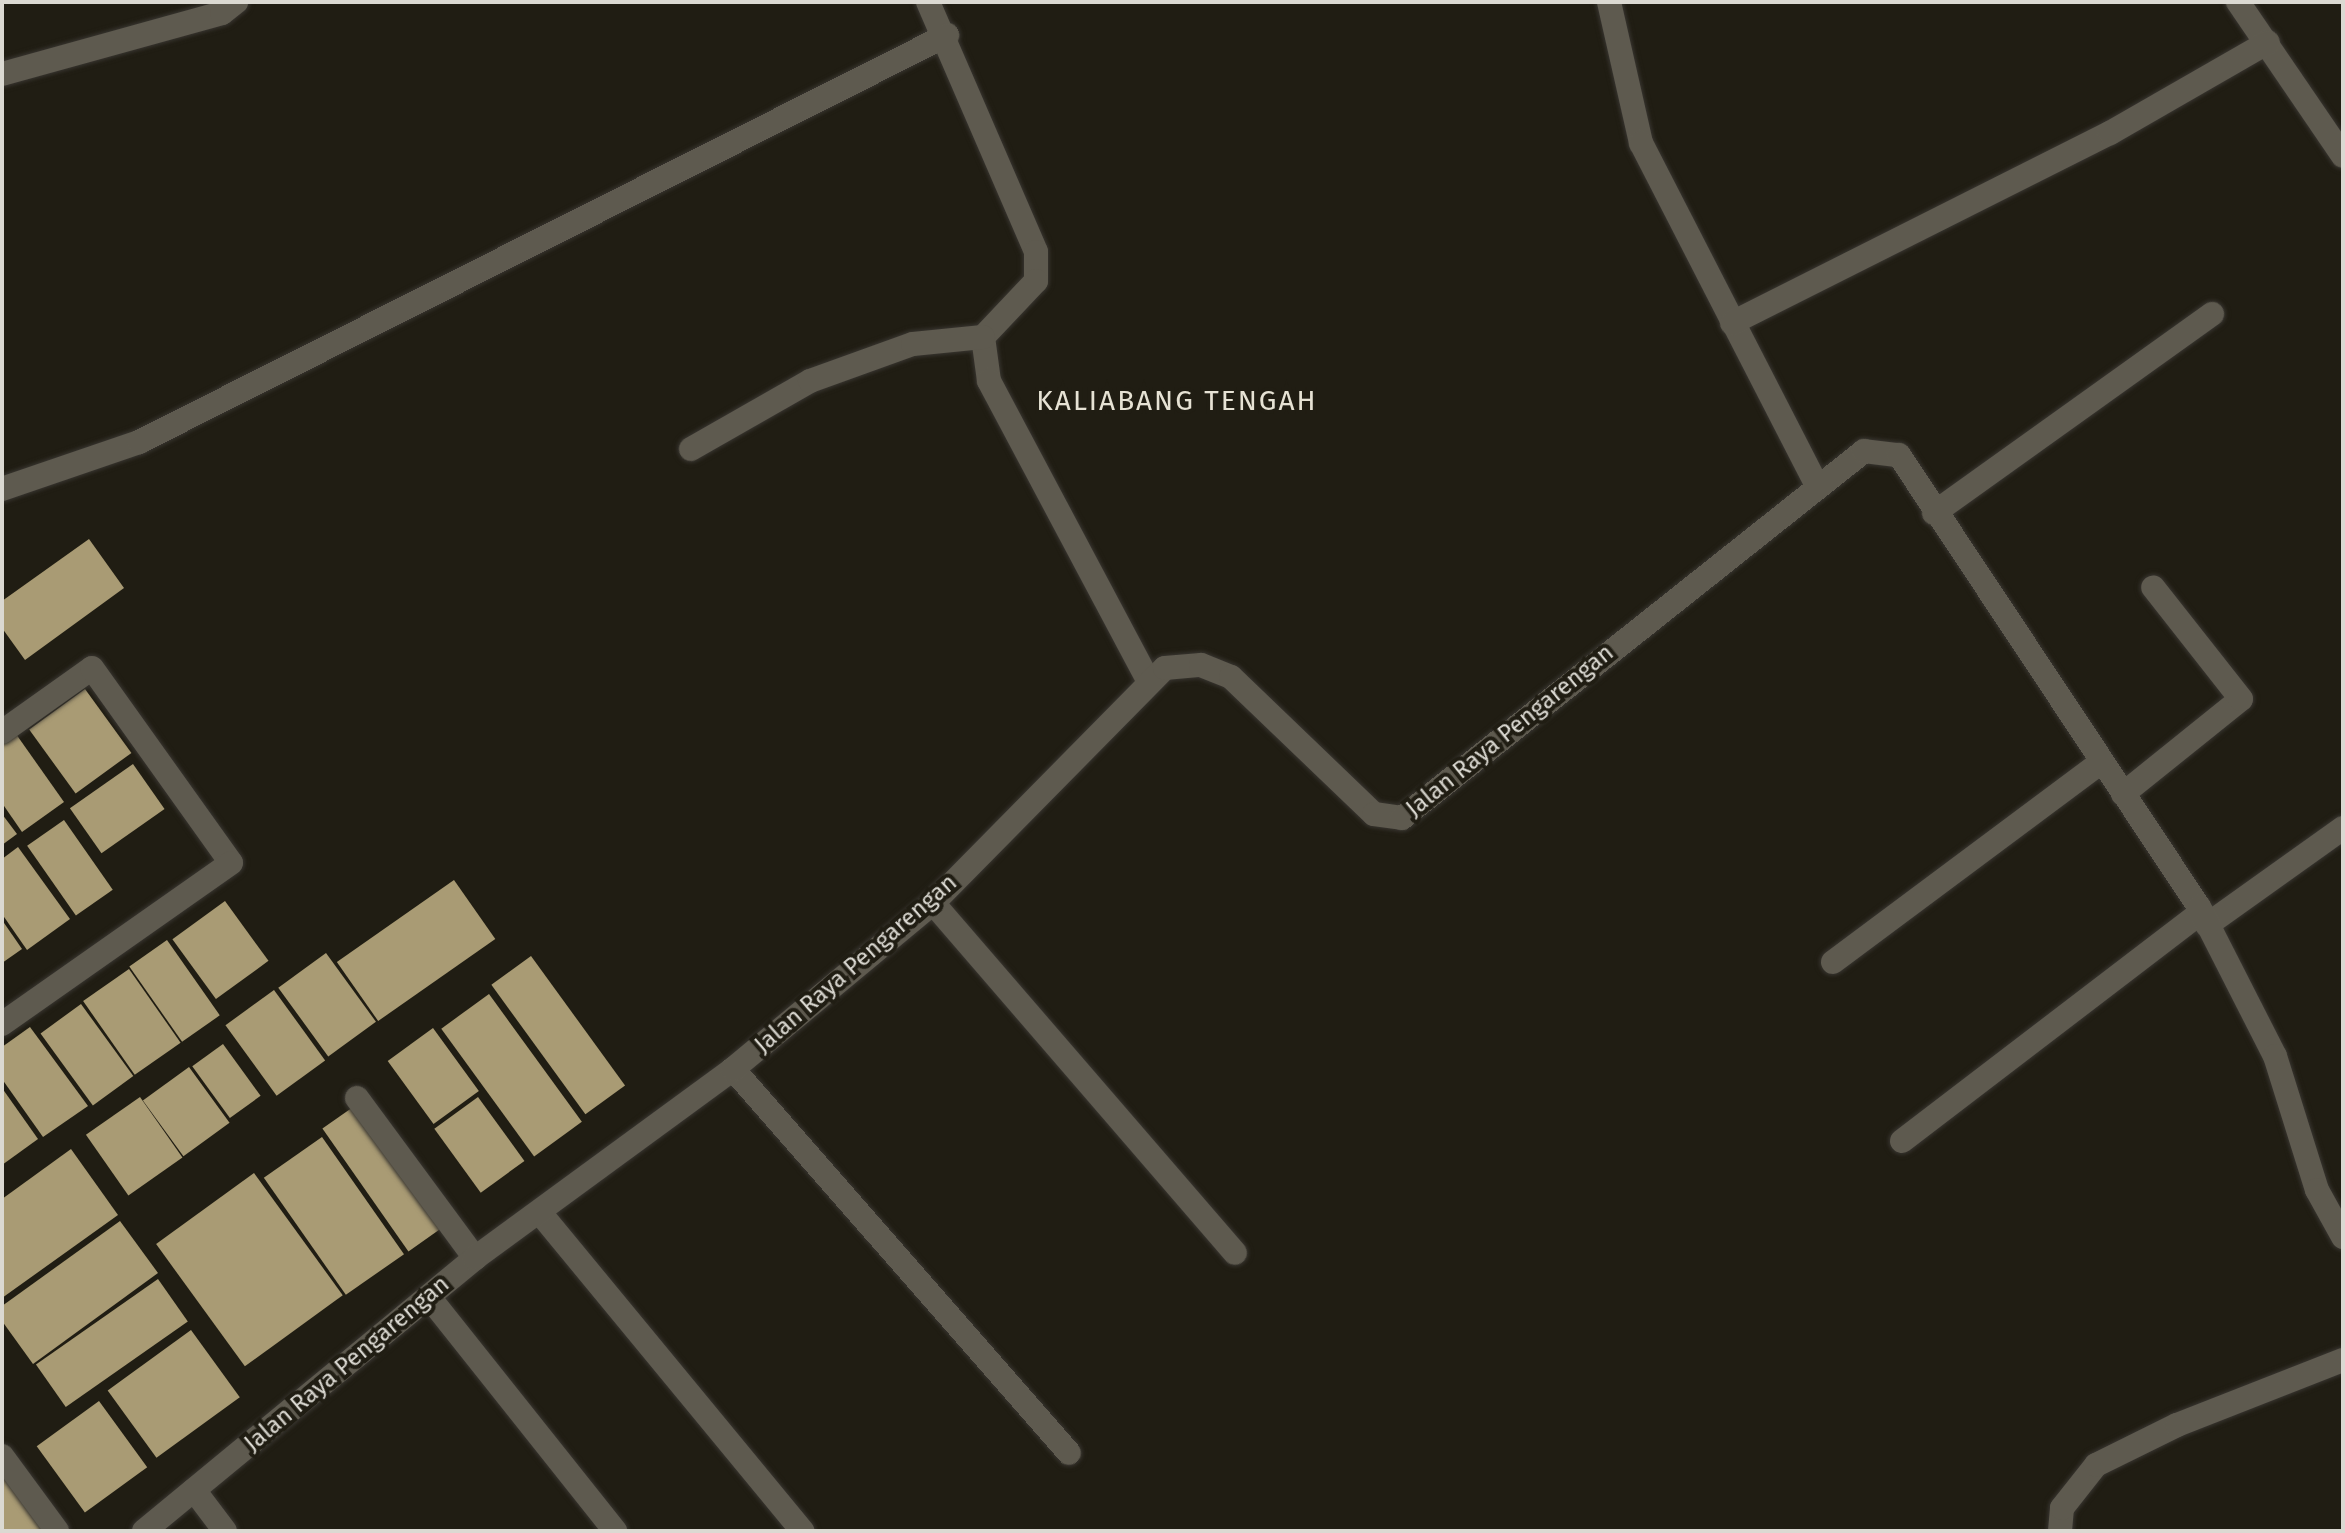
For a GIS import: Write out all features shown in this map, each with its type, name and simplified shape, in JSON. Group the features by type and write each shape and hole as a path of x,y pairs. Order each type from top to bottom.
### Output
{"street":[{"path":"2,74 211,16 236,2"},
{"path":"691,449 810,381 913,344 983,337 1036,281 1036,252 947,35 928,2"},
{"path":"1609,2 1641,143 1816,483"},
{"path":"2238,2 2343,156"},
{"path":"2,489 139,442 947,35"},
{"path":"1732,323 2110,133 2268,42"},
{"path":"1934,513 2212,314"},
{"path":"983,337 989,381 1149,682"},
{"name":"Jalan Raya Pengarengan","path":"144,1531 475,1258 541,1214 733,1069 933,903 1165,668 1201,665 1231,677 1374,814 1402,818 1816,483 1864,451 1899,455 1934,513 2204,919 2275,1056 2335,1202 2343,1237"},
{"path":"2123,794 2241,699 2153,587"},
{"path":"2,732 92,668 231,863 2,1024"},
{"path":"1833,962 2101,762"},
{"path":"1902,1141 2204,919 2343,828"},
{"path":"933,903 1235,1253"},
{"path":"733,1069 1069,1453"},
{"path":"357,1098 475,1258"},
{"path":"541,1214 802,1531"},
{"path":"429,1297 615,1531"},
{"path":"2060,1531 2062,1508 2096,1465 2177,1425 2343,1360"},
{"path":"2,1456 57,1531"},
{"path":"194,1490 225,1531"}],"building":[{"path":"89,539 124,588 25,660 2,628 2,601"},
{"path":"85,689 131,753 76,793 29,730"},
{"path":"16,734 64,802 22,832 2,803 2,743"},
{"path":"133,764 165,809 101,853 70,808"},
{"path":"2,814 17,834 2,845"},
{"path":"64,820 113,890 76,915 27,846"},
{"path":"18,847 70,919 27,950 2,914 2,859"},
{"path":"454,880 495,939 378,1021 337,962"},
{"path":"225,901 268,961 216,999 172,939"},
{"path":"2,920 22,949 2,963"},
{"path":"167,940 220,1015 182,1042 129,966"},
{"path":"326,953 376,1022 328,1056 278,988"},
{"path":"531,956 625,1085 585,1114 491,985"},
{"path":"129,969 181,1043 135,1075 83,1001"},
{"path":"274,990 325,1060 277,1096 225,1025"},
{"path":"489,994 582,1122 534,1157 441,1029"},
{"path":"81,1004 133,1076 93,1105 41,1033"},
{"path":"30,1027 88,1106 43,1137 2,1079 2,1047"},
{"path":"433,1028 479,1091 434,1124 388,1061"},
{"path":"223,1044 261,1096 230,1118 192,1066"},
{"path":"189,1067 230,1123 183,1156 143,1101"},
{"path":"2,1088 38,1139 2,1165"},
{"path":"140,1097 182,1158 128,1195 86,1135"},
{"path":"478,1097 524,1161 481,1193 434,1129"},
{"path":"356,1105 442,1228 408,1251 322,1129"},
{"path":"322,1137 404,1254 346,1295 264,1178"},
{"path":"71,1149 118,1215 2,1298 2,1199"},
{"path":"254,1173 343,1295 245,1366 156,1244"},
{"path":"120,1221 158,1273 33,1364 2,1321 2,1306"},
{"path":"158,1279 188,1322 66,1407 36,1364"},
{"path":"191,1330 240,1397 156,1458 108,1391"},
{"path":"99,1401 147,1467 85,1513 37,1446"},
{"path":"2,1468 47,1531 2,1531"}],"district":[{"name":"KALIABANG TENGAH","path":"1177,401"}]}
